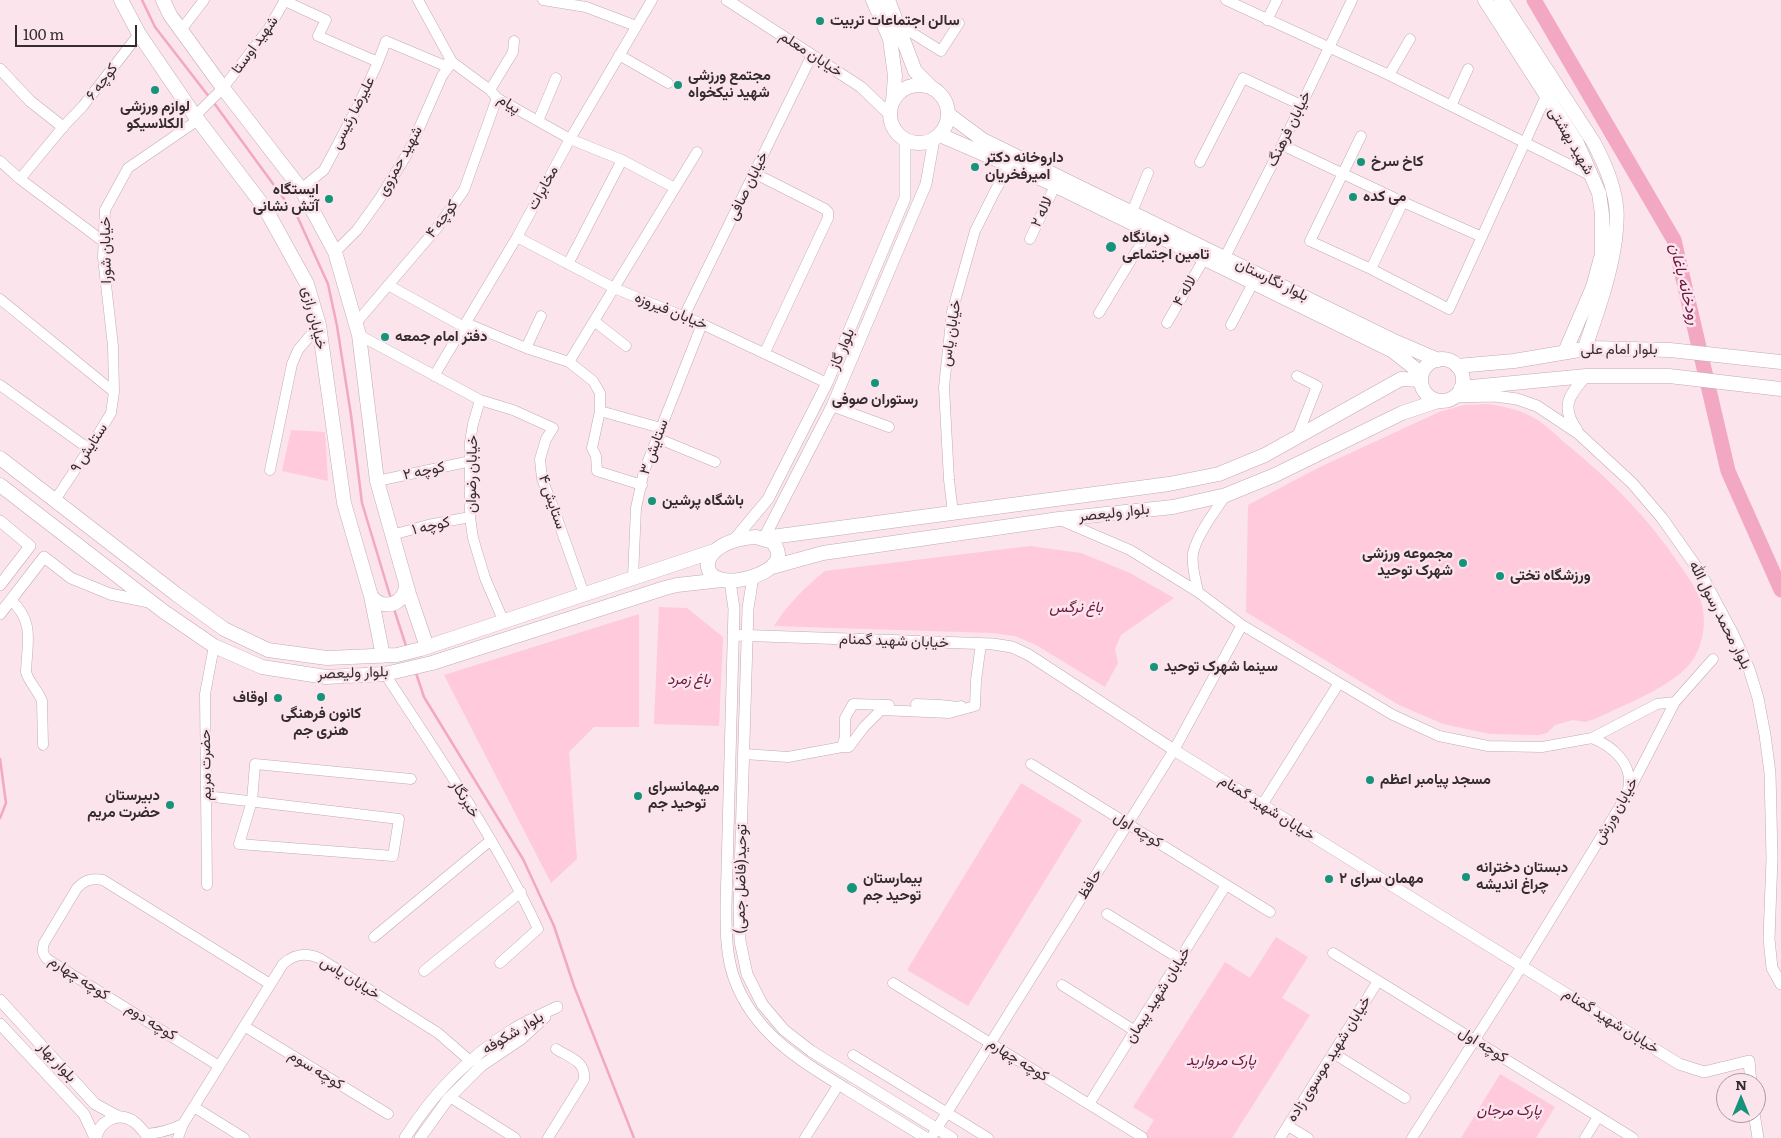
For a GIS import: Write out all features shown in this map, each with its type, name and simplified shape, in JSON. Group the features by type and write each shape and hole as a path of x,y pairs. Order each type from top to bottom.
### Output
{"main road":[{"name":"خیابان رازی","path":"121,0 139,34 196,118 265,208 307,284 319,325 344,503 371,596 383,656"},
{"path":"163,0 180,30 301,189 335,252 358,329 377,481 424,648"},
{"path":"873,0 890,39 896,76 890,115 894,130 905,140 920,144 937,137 945,128 948,114 944,99 915,71 897,26 890,1"},
{"name":"شهید بهشتی","path":"1485,0 1577,144 1599,193 1602,214 1602,254 1593,287 1566,352"},
{"name":"شهید بهشتی","path":"1501,0 1598,151 1606,167 1616,207 1612,260 1603,295 1585,348"},
{"path":"1520,55 1532,46"},
{"path":"896,76 908,79 915,71"},
{"path":"893,101 898,94 911,87 918,85 933,89"},
{"name":"بلوار نگارستان","path":"948,114 983,140 1396,342 1438,360"},
{"name":"بلوار نگارستان","path":"937,137 1010,164 1393,351 1421,377"},
{"name":"بلوار امام علی","path":"1457,366 1514,361 1585,348 1670,350 1781,362"},
{"path":"1445,359 1457,366 1462,376 1457,393 1449,400 1438,400 1428,396 1424,391 1421,377 1426,366 1445,359"},
{"name":"بلوار امام علی","path":"1457,393 1586,376 1669,376 1780,389"},
{"name":"بلوار ولیعصر","path":"0,458 224,629 268,650 327,658 383,656 397,655 424,648 714,551 733,541 1169,484 1218,474 1265,455 1401,379 1421,377"},
{"name":"بلوار ولیعصر","path":"0,485 151,602 214,646 262,667 326,677 385,674 424,665 676,585 753,577 772,567 823,553 1173,506 1226,495 1274,475 1402,413 1438,400"},
{"path":"764,538 774,542 778,550 778,560 772,567"},
{"path":"714,551 708,559 708,568 713,576 726,580"},
{"path":"670,565 679,568 683,573 682,579 676,585"},
{"path":"371,596 382,604 392,604 401,600 406,587"}],"street":[{"path":"180,30 204,0"},
{"name":"علیرضا رئیسی","path":"285,0 326,20 318,36 378,62 359,104 324,170 301,189"},
{"name":"شهید اوستا","path":"196,118 223,88 268,28 285,0"},
{"path":"378,62 386,41 443,65 452,62 418,0"},
{"path":"543,0 586,7 636,26"},
{"name":"مخابرات","path":"434,376 517,237 570,139 652,0"},
{"name":"خیابان معلم","path":"727,0 861,87 890,115"},
{"path":"1226,0 1390,76 1592,176"},
{"path":"1267,20 1277,0"},
{"name":"خیابان فرهنگ","path":"1225,257 1352,0"},
{"path":"897,26 909,30 940,51 959,23"},
{"name":"کوچه ۶","path":"20,179 83,106 139,34"},
{"path":"1390,76 1410,39"},
{"path":"493,94 513,52 514,41"},
{"path":"619,54 668,83"},
{"name":"خیابان صافی","path":"684,316 812,55"},
{"name":"پیام","path":"452,62 493,94 538,121 570,139 622,160 675,188"},
{"name":"شهید حمزوی","path":"335,252 357,230 410,151 442,76 452,62"},
{"path":"1451,106 1468,68"},
{"path":"0,69 30,101 63,128"},
{"path":"538,121 556,78"},
{"path":"1200,162 1243,78 1301,104"},
{"name":"کوچه ۴","path":"358,329 388,285 437,228 464,190 493,94"},
{"path":"1361,136 1310,241 1371,269 1449,309 1546,96"},
{"name":"خیابان شورا","path":"114,392 113,346 104,258 105,210 128,168 196,118"},
{"name":"بلوار گاز","path":"764,538 832,406 926,184 937,137"},
{"name":"بلوار گاز","path":"733,541 768,499 827,383 905,198 905,140"},
{"path":"1282,145 1403,202 1482,236"},
{"path":"569,362 697,152"},
{"path":"568,264 622,160"},
{"path":"0,162 104,242"},
{"name":"خیابان یاس","path":"953,513 949,480 944,387 952,312 975,231 1010,164"},
{"path":"754,173 825,208 828,212 828,218 765,352"},
{"path":"1132,212 1148,173"},
{"path":"906,179 911,176 917,176 926,184"},
{"name":"لاله ۲","path":"1030,239 1055,186"},
{"path":"1371,269 1403,202"},
{"path":"1099,313 1148,232"},
{"name":"خیابان فیروزه","path":"517,237 614,288 684,316 765,352 827,383"},
{"name":"لاله ۴","path":"1167,323 1204,259"},
{"path":"1231,325 1253,283"},
{"path":"388,285 465,325 569,362 593,381 600,393 600,411 592,448 596,456 597,471 642,485"},
{"path":"0,299 114,392"},
{"path":"526,348 541,316"},
{"path":"594,322 626,346"},
{"name":"ستایش ۳","path":"633,577 636,508 644,471 702,324"},
{"path":"270,470 292,364 298,350 319,325"},
{"path":"358,329 434,376 480,400"},
{"path":"1296,376 1317,386 1297,437"},
{"path":"1579,434 1569,419 1568,404 1571,394 1586,376"},
{"path":"0,385 89,449"},
{"name":"ستایش ۹","path":"55,500 111,413 114,392"},
{"path":"1457,393 1517,399 1537,406 1579,434"},
{"name":"خیابان رضوان","path":"480,400 470,442 470,517 473,538 485,578 503,620"},
{"name":"ستایش ۴","path":"480,400 513,410 553,428 546,439 540,459 542,479 584,594"},
{"path":"832,406 889,427"},
{"path":"600,411 661,428"},
{"name":"بلوار محمد رسول الله","path":"1579,434 1632,483 1681,544 1700,572 1732,632 1749,669 1762,716 1770,773 1772,858 1769,939 1772,968 1781,984"},
{"path":"658,438 715,462"},
{"name":"کوچه ۲","path":"377,481 471,461"},
{"path":"1198,592 1193,553 1198,540 1226,495"},
{"path":"760,509 763,518 770,519 776,515"},
{"name":"کوچه ۱","path":"392,535 428,525 470,517"},
{"path":"1059,520 1130,550 1198,592 1242,625 1393,715 1439,736 1488,746 1542,747 1592,738 1657,704 1675,702"},
{"path":"0,521 30,546 0,585"},
{"path":"0,614 44,558 79,582 110,594 151,602"},
{"name":"توحید(فاضل جمی)","path":"753,577 748,608 742,799 740,941 747,974 762,1004 784,1030 811,1051 934,1133 952,1138"},
{"name":"توحید(فاضل جمی)","path":"726,580 734,608 726,943 735,978 751,1011 774,1040 803,1062 926,1138"},
{"path":"0,591 19,608 28,626 26,672 28,679 40,695 42,701 42,745"},
{"name":"حافظ","path":"934,1133 1174,750 1242,625"},
{"name":"خیابان شهید گمنام","path":"733,635 993,644 1029,654 1174,750 1679,1064 1704,1072 1749,1061 1750,1073"},
{"path":"846,747 845,718 853,704 958,707 969,703 978,644"},
{"path":"744,754 788,757 846,747 881,710 949,713 975,706 978,644"},
{"name":"حضرت مریم","path":"207,885 205,694 214,646"},
{"name":"خیابان ورزش","path":"1412,1138 1522,966 1628,793 1675,702 1713,659"},
{"name":"خبرنگار","path":"385,674 491,840 538,929 500,963"},
{"path":"1262,805 1339,683"},
{"path":"1592,738 1611,747 1624,763 1630,783 1628,793"},
{"path":"206,796 252,801 399,819 393,856 239,844 252,801 255,764 411,778"},
{"name":"کوچه اول","path":"1031,764 1270,912"},
{"path":"728,798 742,799"},
{"path":"374,937 491,840"},
{"name":"کوچه چهارم","path":"220,1066 47,959 43,954 44,942 77,888 84,882 93,879 103,880 270,984"},
{"name":"خیابان شهید پیمان","path":"1090,1104 1226,885"},
{"path":"424,971 520,892"},
{"path":"1108,914 1180,959"},
{"name":"کوچه اول","path":"1333,953 1633,1138"},
{"name":"خیابان یاس","path":"178,1138 183,1124 283,964 300,955 313,956 438,1032 470,1060"},
{"name":"خیابان شهید موسوی زاده","path":"1280,1138 1378,981"},
{"name":"کوچه چهارم","path":"893,983 1142,1137"},
{"path":"1062,985 1136,1030"},
{"name":"بلوار بهار","path":"0,1000 95,1104 119,1117 130,1120 148,1136"},
{"name":"بلوار شکوفه","path":"405,1138 438,1091 470,1060 514,1029 557,1007 520,1039 482,1066 450,1097 420,1138"},
{"name":"بلوار بهار","path":"0,1024 84,1114 95,1138"},
{"name":"کوچه سوم","path":"244,1026 388,1114"},
{"path":"548,1138 584,1080 585,1071 581,1064 556,1049"},
{"path":"1333,1053 1405,1098"},
{"path":"853,1055 988,1138"},
{"path":"805,1138 838,1084"},
{"path":"450,1097 515,1138"},
{"path":"194,1107 244,1138"},
{"path":"95,1138 103,1124 108,1120 119,1117"},
{"path":"1585,1138 1598,1117"},
{"path":"1756,1123 1758,1138"},
{"path":"148,1136 172,1130 183,1124"},
{"path":"1288,1126 1308,1138"}],"green space":[{"name":"مجموعه ورزشی شهرک توحید","path":"1489,404 1519,411 1540,421 1612,484 1641,514 1667,547 1695,588 1702,604 1704,628 1701,644 1694,658 1676,677 1649,693 1595,719 1585,722 1573,720 1555,725 1547,733 1538,735 1490,734 1443,724 1399,705 1246,612 1248,505 1318,468 1439,412 1464,405"},
{"path":"291,430 325,432 328,481 282,471"},
{"name":"باغ نرگس","path":"1030,546 1081,553 1130,573 1174,598 1121,635 1115,649 1118,663 1105,687 1036,645 1015,636 993,633 774,626 797,597 825,571"},
{"name":"باغ زمرد","path":"659,607 687,608 723,637 719,726 654,724"},
{"path":"639,614 639,727 594,727 569,752 577,859 551,883 444,675"},
{"path":"1021,783 1082,820 968,1006 907,970"},
{"name":"پارک مروارید","path":"1276,937 1308,957 1282,998 1310,1015 1232,1138 1143,1138 1154,1120 1133,1107 1225,962 1250,978"},
{"name":"پارک مرجان","path":"1500,1074 1555,1107 1536,1138 1461,1138"}],"waterway":[{"path":"142,0 155,27 210,98"},
{"name":"رودخانه باغان","path":"1534,0 1674,240 1728,471 1781,590"},
{"path":"214,103 298,218 328,284 337,326 351,415 362,503 391,599"},
{"path":"394,609 407,649"},
{"path":"416,673 424,697 523,859 554,926 574,986 634,1138"},
{"path":"0,759 6,803 0,818"}],"place":[{"name":"سالن اجتماعات تربیت","path":"820,21"},
{"name":"مجتمع ورزشی شهید نیکخواه","path":"678,85"},
{"name":"لوازم ورزشی الکلاسیکو","path":"155,90"},
{"name":"کاخ سرخ","path":"1361,162"},
{"name":"داروخانه دکتر امیرفخریان","path":"975,167"},
{"name":"می کده","path":"1353,197"},
{"name":"ایستگاه آتش نشانی","path":"329,199"},
{"name":"درمانگاه تامین اجتماعی","path":"1111,247"},
{"name":"دفتر امام جمعه","path":"385,337"},
{"name":"رستوران صوفی","path":"875,383"},
{"name":"باشگاه پرشین","path":"652,501"},
{"name":"مجموعه ورزشی شهرک توحید","path":"1463,563"},
{"name":"ورزشگاه تختی","path":"1500,576"},
{"name":"سینما شهرک توحید","path":"1154,667"},
{"name":"کانون فرهنگی هنری جم","path":"321,697"},
{"name":"اوقاف","path":"278,698"},
{"name":"مسجد پیامبر اعظم","path":"1370,780"},
{"name":"میهمانسرای توحید جم","path":"638,796"},
{"name":"دبیرستان حضرت مریم","path":"170,805"},
{"name":"دبستان دخترانه چراغ اندیشه","path":"1466,877"},
{"name":"مهمان سرای ۲","path":"1329,879"},
{"name":"بیمارستان توحید جم","path":"852,888"}]}
